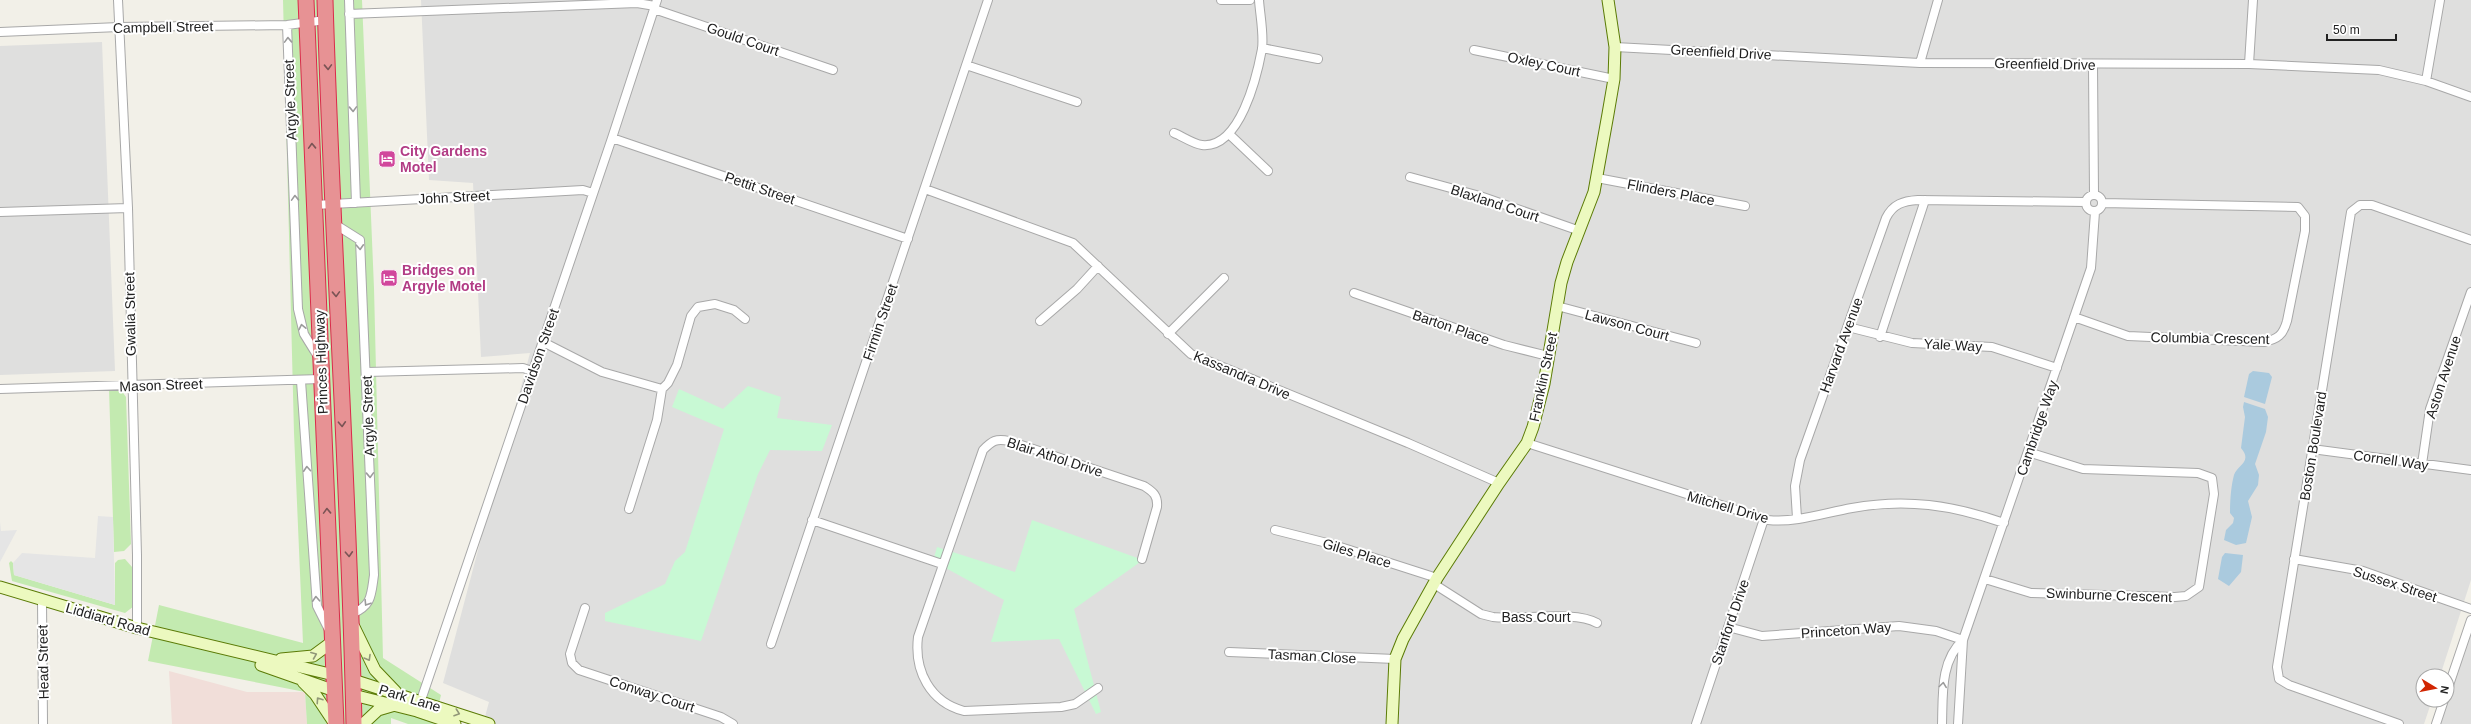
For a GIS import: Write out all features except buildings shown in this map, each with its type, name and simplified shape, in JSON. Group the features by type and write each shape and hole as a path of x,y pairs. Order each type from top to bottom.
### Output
{"highway":[{"name":"Princes Highway","path":"306,0 317,21 333,204 352,618 354,724"},
{"name":"Princes Highway","path":"325,0 317,21 315,205 320,361 336,724"},
{"path":"334,675 353,687"},
{"path":"335,691 353,687"}],"street":[{"name":"Gwalia Street","path":"118,0 128,208 131,387 137,555 137,628"},
{"path":"317,21 318,0"},
{"path":"349,0 356,203"},
{"name":"Firmin Street","path":"771,644 988,0"},
{"path":"1221,0 1250,0"},
{"path":"1174,133 1202,145 1216,142 1228,134 1242,116 1262,48 1259,0"},
{"name":"Franklin Street","path":"1392,724 1395,659 1412,620 1499,483 1527,443 1538,409 1557,306 1567,262 1580,231 1597,178 1614,79 1615,47 1608,0"},
{"path":"1920,62 1938,0"},
{"path":"2249,64 2253,0"},
{"path":"2426,81 2440,0"},
{"path":"349,14 524,4 637,3 655,5"},
{"name":"Gould Court","path":"655,5 833,70"},
{"name":"Davidson Street","path":"419,706 612,138 655,5"},
{"name":"Campbell Street","path":"0,32 119,27 287,25 317,21"},
{"name":"Argyle Street","path":"287,25 298,309 304,334 312,344 320,361"},
{"name":"Greenfield Drive","path":"1615,47 1920,62 2093,65 2249,64 2380,70 2426,81 2471,97"},
{"path":"1262,48 1318,59"},
{"name":"Oxley Court","path":"1474,50 1614,79"},
{"path":"966,64 1077,102"},
{"path":"2093,65 2094,195"},
{"path":"1228,134 1268,171"},
{"name":"Pettit Street","path":"612,138 908,239"},
{"name":"Blaxland Court","path":"1410,177 1480,196 1580,231"},
{"name":"Flinders Place","path":"1597,178 1745,206"},
{"name":"Kassandra Drive","path":"925,189 1073,243 1190,354 1408,443 1499,483"},
{"name":"John Street","path":"315,205 583,190 593,193"},
{"path":"2094,195 2101,198 2103,203 2100,210 2095,212 2089,210 2086,202 2089,197 2094,195"},
{"path":"1880,337 1926,200"},
{"name":"Harvard Avenue","path":"1797,518 1795,497 1796,474 1888,213 1901,202 1926,200 2086,202"},
{"name":"Columbia Crescent","path":"2074,317 2128,336 2264,342 2276,339 2284,333 2304,231 2305,216 2298,207 2103,203"},
{"name":"Boston Boulevard","path":"2400,724 2289,685 2279,679 2277,668 2351,212 2360,205 2372,206 2471,240"},
{"path":"0,212 128,208"},
{"name":"Cambridge Way","path":"1958,724 1963,640 2057,368 2093,258 2095,212"},
{"name":"Argyle Street","path":"333,223 360,240 367,372 374,575 371,596 365,608 352,618"},
{"path":"1040,321 1077,289 1098,266"},
{"path":"1168,334 1224,278"},
{"name":"Aston Avenue","path":"2422,464 2430,409 2471,292"},
{"name":"Barton Place","path":"1354,293 1504,345 1548,356"},
{"path":"629,509 657,420 662,389 673,375 691,316 698,307 715,304 725,307 745,318"},
{"name":"Lawson Court","path":"1557,306 1696,343"},
{"name":"Yale Way","path":"1848,327 1880,337 1912,343 1992,347 2057,368"},
{"path":"543,342 602,372 662,389"},
{"path":"367,372 524,368 532,371"},
{"name":"Mason Street","path":"0,389 131,387 286,380 301,382 321,380"},
{"path":"264,660 313,656 332,638 317,606 301,382"},
{"name":"Blair Athol Drive","path":"1098,688 1074,704 1061,707 964,711 950,707 937,698 926,684 919,669 916,652 918,637 942,564 983,450 991,442 998,439 1144,486 1154,492 1158,500 1157,507 1142,559"},
{"name":"Mitchell Drive","path":"1527,443 1764,519 1783,521 1874,505 1932,504 1968,511 2004,523"},
{"name":"Cornell Way","path":"2312,449 2471,470"},
{"name":"Swinburne Crescent","path":"1985,579 2031,593 2175,597 2186,596 2199,587 2214,494 2212,478 2198,474 2083,469 2028,452"},
{"name":"Stanford Drive","path":"1696,724 1764,519"},
{"path":"812,520 942,564"},
{"name":"Giles Place","path":"1275,530 1331,544 1436,581"},
{"name":"Sussex Street","path":"2294,559 2363,571 2471,609"},
{"name":"Bass Court","path":"1436,581 1481,614 1493,617 1573,616 1589,618 1597,623"},
{"name":"Liddiard Road","path":"0,587 137,628 216,649 334,675"},
{"name":"Head Street","path":"42,599 43,724"},
{"name":"Conway Court","path":"585,608 570,654 569,664 579,670 721,716 733,724"},
{"path":"352,618 375,670 397,699 378,710 363,724"},
{"path":"2455,668 2471,620"},
{"name":"Princeton Way","path":"1728,627 1762,636 1899,626 1936,631 1963,640"},
{"name":"Cambridge Way","path":"1942,724 1942,689 1946,669 1955,647 1963,640"},
{"name":"Liddiard Road","path":"216,649 335,691"},
{"name":"Tasman Close","path":"1229,652 1395,659"},
{"path":"300,679 315,694 336,724"},
{"name":"Park Lane","path":"353,687 489,724"},
{"name":"Park Lane","path":"419,706 455,724"},
{"path":"2436,724 2441,708"}],"shaded area":[{"path":"421,0 2471,0 2471,580 2443,668 2415,668 2415,708 2429,708 2424,724 483,724 489,702 443,683 530,353 481,357 473,183 429,180"},
{"path":"102,42 115,371 0,375 0,46"},
{"path":"98,516 113,517 115,605 14,575 13,563 22,553 95,558"},
{"path":"0,522 1,531 17,530 0,562"},
{"path":"2471,622 2471,724 2437,724 2444,708 2455,708 2455,670"},
{"path":"169,671 247,692 305,692 307,724 172,724"}],"green space":[{"path":"283,0 362,0 374,288 383,658 441,695 434,724 408,724 391,718 391,724 307,724 305,692 148,661 159,605 303,643 294,433"},
{"path":"748,386 781,397 777,418 832,425 822,451 770,450 758,474 701,641 605,621 605,613 665,584 675,561 685,552 724,429 672,407 679,389 723,409"},
{"path":"109,388 121,390 126,397 131,544 124,551 114,552"},
{"path":"1032,520 1143,560 1074,609 1101,712 1096,714 1059,639 991,642 1004,600 933,561 937,547 1015,572"},
{"path":"125,559 132,567 134,606 125,613 12,581 9,563 11,561 13,563 14,575 115,605 115,563 118,560"}],"water":[{"path":"2253,371 2269,373 2272,377 2265,404 2244,397 2249,374"},
{"path":"2244,402 2265,409 2268,417 2266,432 2255,464 2259,475 2258,485 2248,501 2252,517 2246,543 2236,545 2224,540 2226,530 2233,523 2234,518 2230,513 2234,475 2245,460 2244,453 2241,448 2245,417 2243,407"},
{"path":"2225,553 2243,555 2241,572 2229,586 2218,579 2222,557"}],"place":[{"name":"City Gardens Motel","path":"387,159"},
{"name":"Bridges on Argyle Motel","path":"389,278"}]}
